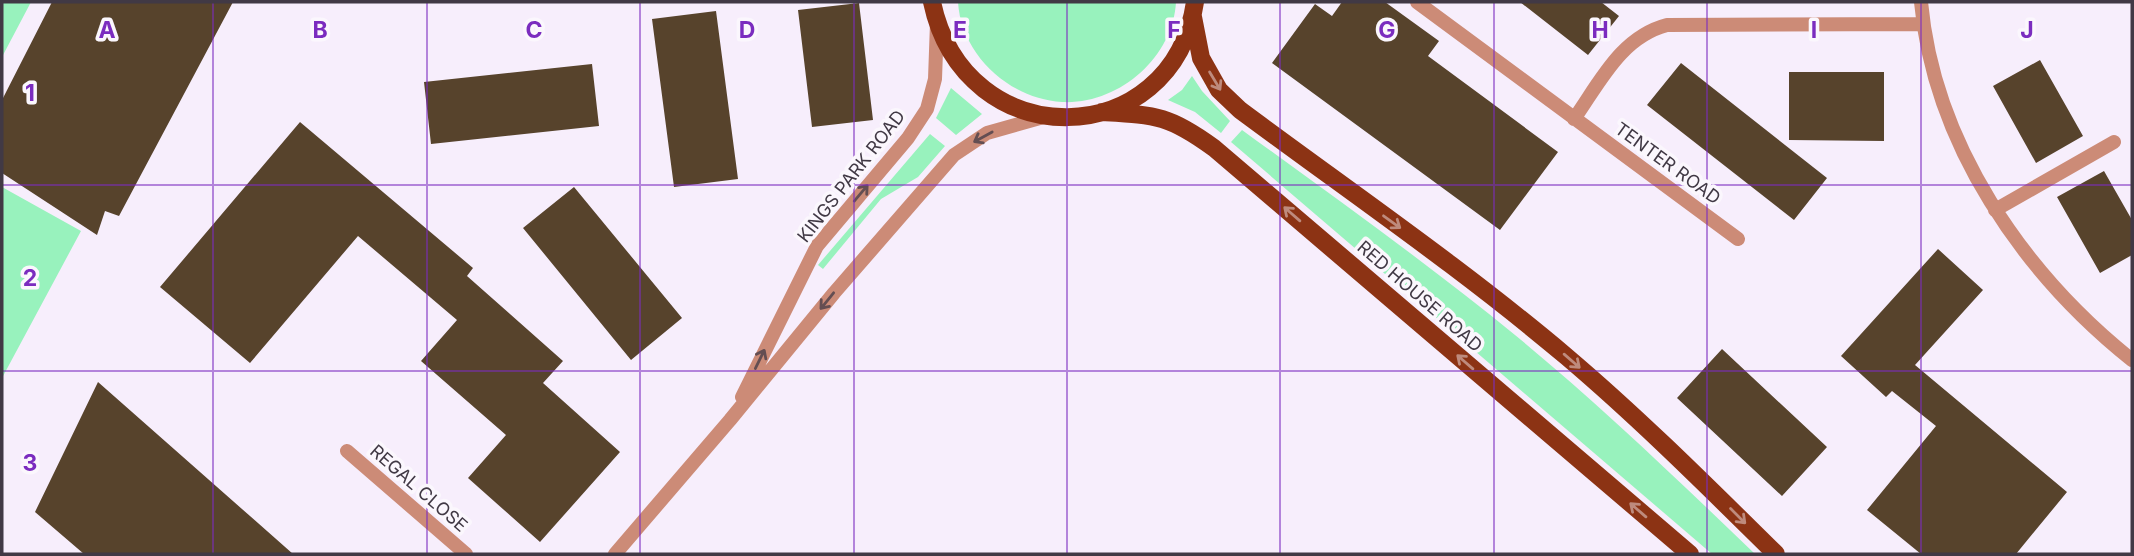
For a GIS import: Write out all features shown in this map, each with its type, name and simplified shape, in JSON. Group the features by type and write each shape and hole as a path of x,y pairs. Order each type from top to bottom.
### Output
{"main road":[{"path":"932,2 937,23 954,57 978,86 1022,111 1047,117 1075,117 1102,112 1127,102 1150,86 1169,66 1184,43 1194,10"},
{"path":"1194,10 1201,58 1219,90 1240,110 1567,356 1682,461 1776,554"},
{"name":"RED HOUSE ROAD","path":"1102,112 1154,115 1175,122 1214,148 1690,554"}],"street":[{"name":"TENTER ROAD","path":"1417,2 1738,239"},
{"path":"1921,2 1923,24 1935,76 1949,117 1961,146 1996,210 2017,242 2052,283 2132,360"},
{"name":"KINGS PARK ROAD","path":"730,420 817,246 908,138 927,109 935,79 937,23"},
{"path":"1574,119 1620,53 1639,36 1667,25 1923,24"},
{"name":"KINGS PARK ROAD","path":"615,554 954,155 987,133 1047,117"},
{"path":"1996,210 2114,142"},
{"name":"REGAL CLOSE","path":"347,451 466,554"}],"shaded area":[{"path":"28,2 2132,2 2132,554 2,554 2,50"}],"green space":[{"path":"2,2 31,2 2,57"},
{"path":"958,2 1176,2 1173,22 1165,42 1139,74 1103,96 1062,102 1042,99 1024,92 991,70 968,39"},
{"path":"1192,76 1230,121 1221,133 1195,112 1168,100 1182,90"},
{"path":"951,88 982,114 956,135 936,118"},
{"path":"1242,130 1414,256 1515,335 1607,415 1755,554 1712,554 1231,142"},
{"path":"930,134 945,146 918,177 881,199 823,269 818,265"},
{"path":"2,187 81,231 2,378"}],"building":[{"path":"52,2 233,2 119,216 105,211 97,235 2,173 2,100"},
{"path":"1342,2 1385,2 1439,41 1428,56 1558,152 1500,230 1272,63 1315,4 1332,16"},
{"path":"1520,2 1601,2 1619,16 1588,55"},
{"path":"859,3 873,120 812,127 798,10"},
{"path":"716,11 738,179 674,187 652,19"},
{"path":"2040,60 2083,136 2036,163 1993,86"},
{"path":"1681,63 1827,178 1794,220 1647,105"},
{"path":"592,64 599,126 431,144 424,82"},
{"path":"1789,72 1884,72 1884,141 1789,140"},
{"path":"300,122 473,268 467,276 563,361 543,383 620,452 540,542 468,478 506,435 421,361 457,320 358,236 250,363 160,287"},
{"path":"2104,171 2132,220 2132,255 2100,273 2057,197"},
{"path":"574,187 682,318 631,360 523,228"},
{"path":"1938,249 1983,290 1915,365 2067,492 2016,554 1921,554 1867,510 1936,426 1892,391 1886,397 1841,356"},
{"path":"1722,349 1827,447 1782,496 1677,398"},
{"path":"98,382 293,554 84,554 35,512"}]}
